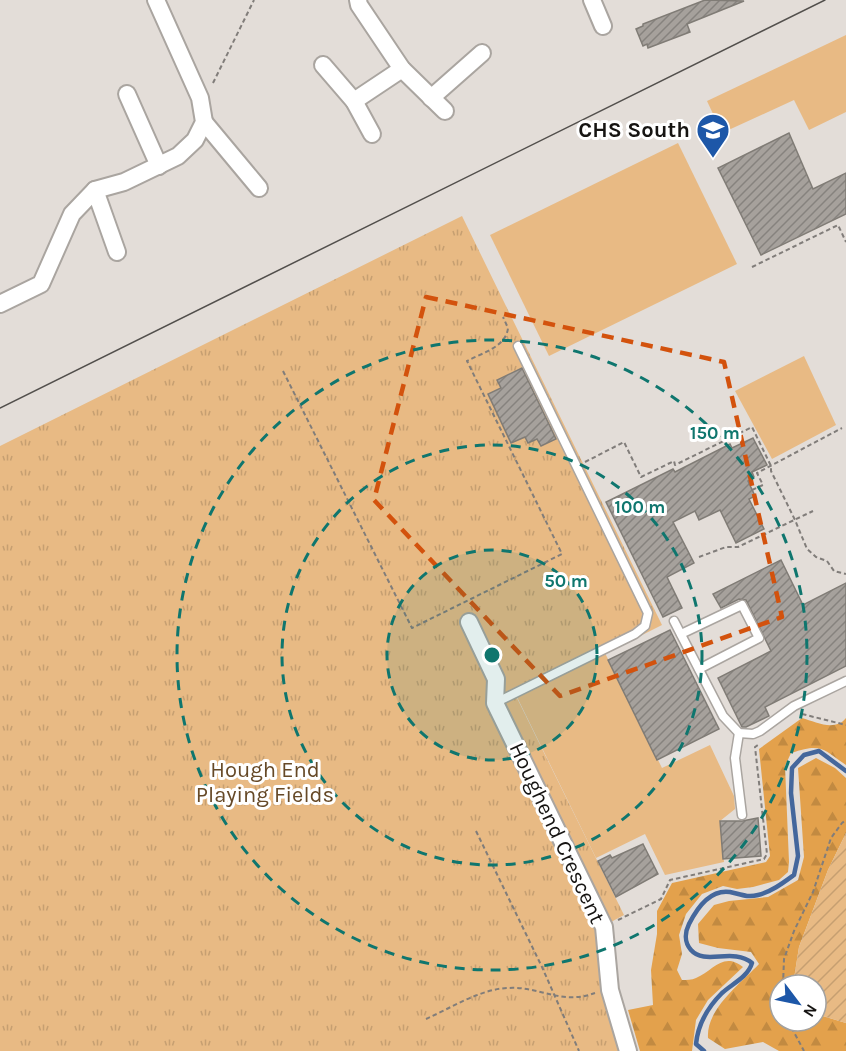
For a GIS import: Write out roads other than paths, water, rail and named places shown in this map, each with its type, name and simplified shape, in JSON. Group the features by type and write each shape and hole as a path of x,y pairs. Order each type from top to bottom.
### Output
{"street":[{"path":"156,0 200,99 204,122 259,189"},
{"path":"358,0 359,5 402,69 445,111"},
{"path":"592,0 603,26"},
{"path":"431,98 482,53"},
{"path":"323,65 354,101 372,134"},
{"path":"354,101 402,69"},
{"path":"127,94 159,166"},
{"path":"0,304 41,284 72,214 95,190 123,182 178,156 195,140 204,122"},
{"path":"95,190 117,252"},
{"name":"Houghend Crescent","path":"469,622 496,679 495,703 604,927 609,990 628,1051"}],"lane":[{"path":"495,703 635,634 645,626 648,620 646,607 518,346"},
{"path":"681,634 742,604 759,638 699,669"},
{"path":"674,621 723,716 740,733 753,734 794,706 846,681"},
{"path":"740,733 735,758 742,815"}],"waterway":[{"path":"704,1051 696,1044 704,1016 717,998 743,976 752,963 736,956 704,957 697,954 691,950 686,940 689,924 700,906 716,893 730,892 747,896 763,894 794,875 798,856 791,793 792,768 804,755 819,751 846,771"}],"tram line":[{"path":"0,408 825,0"}],"place":[{"name":"CHS South","path":"713,159"}],"park label":[{"name":"Hough End Playing Fields","path":"265,782"}]}
